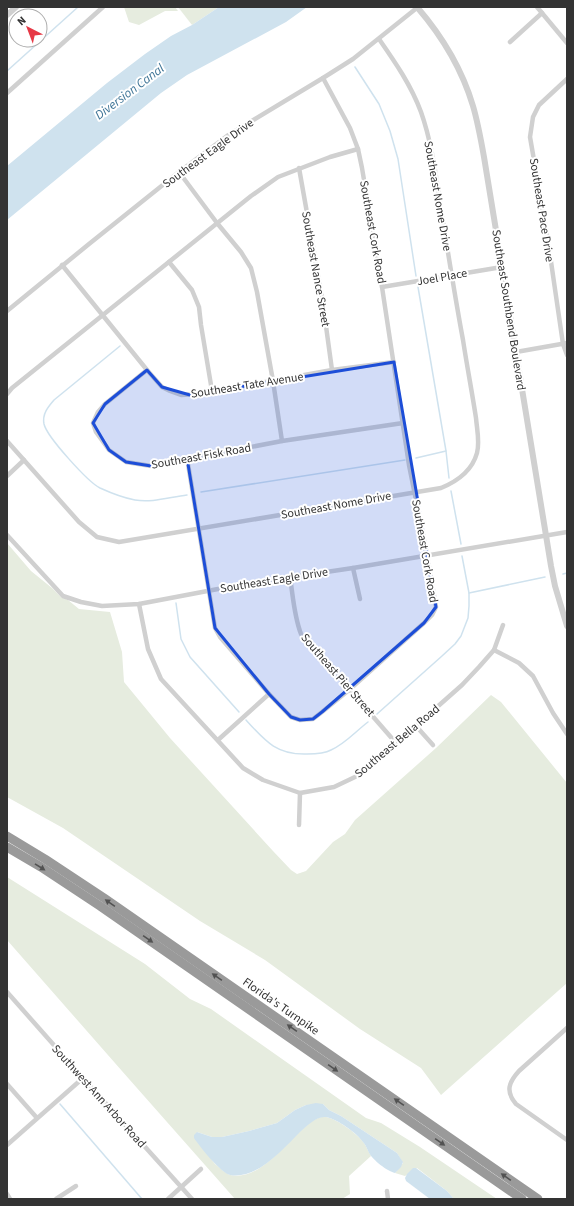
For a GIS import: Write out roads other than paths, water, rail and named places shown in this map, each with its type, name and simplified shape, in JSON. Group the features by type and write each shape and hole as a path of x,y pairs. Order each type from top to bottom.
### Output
{"highway":[{"name":"Florida's Turnpike","path":"7,836 110,902 538,1199"},
{"name":"Florida's Turnpike","path":"7,847 41,867 100,906 522,1199"}],"street":[{"path":"7,15 16,7"},
{"path":"7,93 102,7"},
{"name":"Southeast Eagle Drive","path":"7,311 62,265 179,172 227,136 353,59 418,7"},
{"name":"Southeast Southbend Boulevard","path":"418,7 433,26 457,66 466,86 472,105 484,157 555,586 567,626"},
{"path":"536,7 567,43"},
{"path":"510,42 542,13"},
{"name":"Southeast Nome Drive","path":"7,441 80,522 97,537 119,542 441,488 454,482 463,475 472,465 479,443 472,388 431,149 420,110 411,89 379,39"},
{"name":"Southeast Cork Road","path":"188,458 214,622 218,634 269,694 291,717 300,720 313,719 349,690 424,623 432,614 436,607 414,492 362,168 358,149 348,122 323,78"},
{"name":"Southeast Pace Drive","path":"567,79 539,105 533,117 530,138 567,355"},
{"path":"7,394 12,388 250,196 278,177 330,157 358,149"},
{"name":"Southeast Nance Street","path":"299,168 322,297 332,370"},
{"path":"179,172 217,223 241,252 251,268 257,292 273,381 282,442"},
{"path":"169,262 192,290 199,307 212,391"},
{"name":"Southeast Tate Avenue","path":"62,265 162,387 181,395 190,395 332,370 394,362"},
{"name":"Joel Place","path":"382,287 502,267"},
{"path":"516,352 565,344"},
{"name":"Southeast Fisk Road","path":"147,370 105,404 98,412 93,423 96,432 109,450 126,462 151,466 188,458 403,422"},
{"path":"7,476 24,460"},
{"name":"Southeast Eagle Drive","path":"7,535 63,596 81,602 102,606 139,604 210,590 353,568 567,532"},
{"path":"353,568 360,599"},
{"name":"Southeast Pier Street","path":"290,577 297,625 301,634 396,743"},
{"name":"Southeast Bella Road","path":"139,604 148,650 161,679 243,768 263,780 300,793 334,787 355,778 376,761 480,667 494,650 503,625"},
{"path":"494,650 519,663 533,676 567,734"},
{"path":"218,740 269,694"},
{"path":"416,726 432,745"},
{"path":"299,825 300,793"},
{"name":"Southwest Ann Arbor Road","path":"7,992 82,1078 192,1199"},
{"path":"567,1028 519,1071 511,1081 509,1087 516,1104 567,1140"},
{"path":"7,1145 82,1078"},
{"path":"7,1084 37,1118"},
{"path":"168,1199 201,1169"},
{"path":"56,1199 76,1186"},
{"path":"387,1191 388,1199"}],"water":[{"name":"Diversion Canal","path":"219,7 307,7 286,22 187,75 161,93 7,220 7,166 107,83 145,54 171,36 192,25"},
{"path":"316,1103 323,1104 329,1110 341,1116 397,1153 403,1162 401,1167 395,1173 384,1168 371,1156 360,1138 341,1123 326,1117 319,1118 312,1122 269,1162 250,1173 240,1175 230,1175 221,1170 194,1138 194,1135 197,1132 212,1137 222,1137 277,1123 295,1110 306,1105"},
{"path":"413,1168 416,1168 447,1191 454,1199 430,1199 406,1181 405,1178 407,1174"}],"waterway":[{"path":"7,71 78,7"},
{"path":"355,67 379,104 390,131 398,159 416,276"},
{"path":"418,287 446,451 449,478"},
{"path":"120,346 54,400 45,414 44,424 52,439 69,459 100,488 122,497 141,501 187,495"},
{"path":"416,458 446,451"},
{"path":"201,492 405,460"},
{"path":"451,491 461,544"},
{"path":"377,714 455,644 461,636 468,618 469,606 469,593 462,556"},
{"path":"563,574 567,573"},
{"path":"469,593 545,577"},
{"path":"176,603 181,639 190,657 239,712"},
{"path":"246,720 266,741 273,746 297,754 316,754 328,751 346,741 368,722"},
{"path":"60,1104 142,1199"}]}
